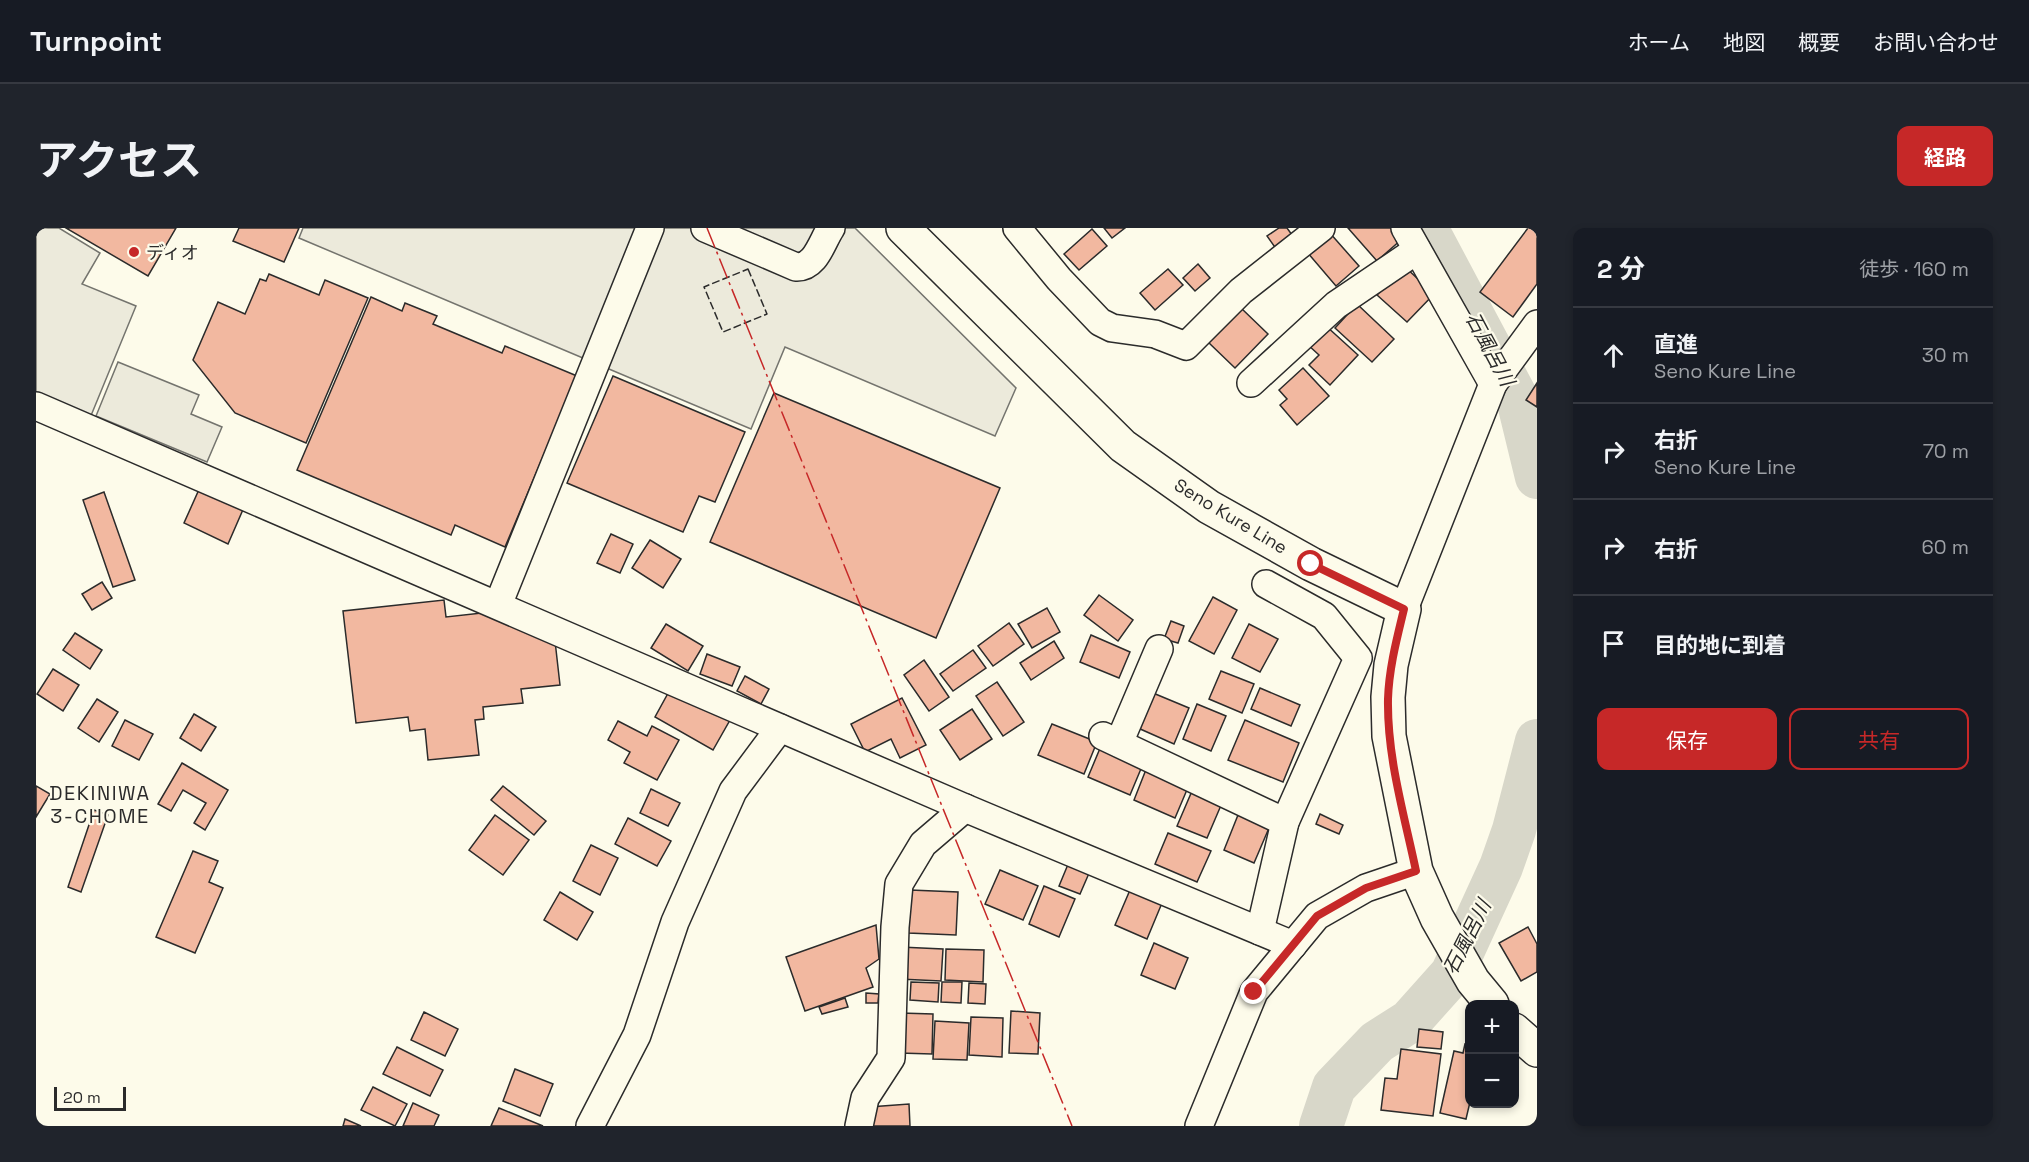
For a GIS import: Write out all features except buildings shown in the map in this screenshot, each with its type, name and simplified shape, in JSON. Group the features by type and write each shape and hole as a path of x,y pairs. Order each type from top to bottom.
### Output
{"main road":[{"name":"Seno Kure Line","path":"903,228 1123,446 1209,507 1311,564 1404,609"},
{"path":"1404,609 1391,665 1388,698 1389,736 1416,871 1437,918 1483,993"},
{"path":"1519,1034 1537,1050"}],"street":[{"path":"498,606 650,228"},
{"path":"705,228 796,267 811,262 831,228"},
{"path":"1017,228 1059,279 1100,322 1112,328 1155,334 1186,346 1240,291 1321,228"},
{"path":"1251,383 1411,239 1500,376"},
{"path":"1404,609 1500,376 1537,324"},
{"path":"36,406 964,808 1293,945"},
{"path":"1260,931 1286,822 1358,658 1324,616 1266,584"},
{"path":"1159,649 1111,739 1286,822"},
{"path":"590,1126 637,1035 675,922 733,791 780,728"},
{"path":"858,1126 865,1098 891,1058 895,927 899,884 923,843 964,808"},
{"path":"1199,1126 1254,992 1317,916 1366,888 1416,871"}],"shaded area":[{"path":"36,228 59,228 100,253 82,284 136,306 90,418 36,395"},
{"path":"303,228 855,228 1016,388 995,436 785,347 751,429 299,238"},
{"path":"118,362 199,395 191,414 222,427 207,462 96,416"}],"waterway":[{"name":"石風呂川","path":"1426,228 1519,403 1537,477"},
{"name":"石風呂川","path":"1321,1126 1334,1087 1377,1042 1410,1021 1452,974 1501,867 1514,830 1537,741"}],"fence":[{"path":"748,269 767,314 723,332 704,287 748,269"}],"power":[{"path":"707,228 1072,1126"}],"place":[{"name":"ディオ","path":"134,252"}],"district":[{"name":"DEKINIWA 3-CHOME","path":"100,804"}],"route":[{"path":"1254,992 1317,916 1366,888 1416,871 1389,736 1388,698 1391,665 1404,609 1311,564"}]}
